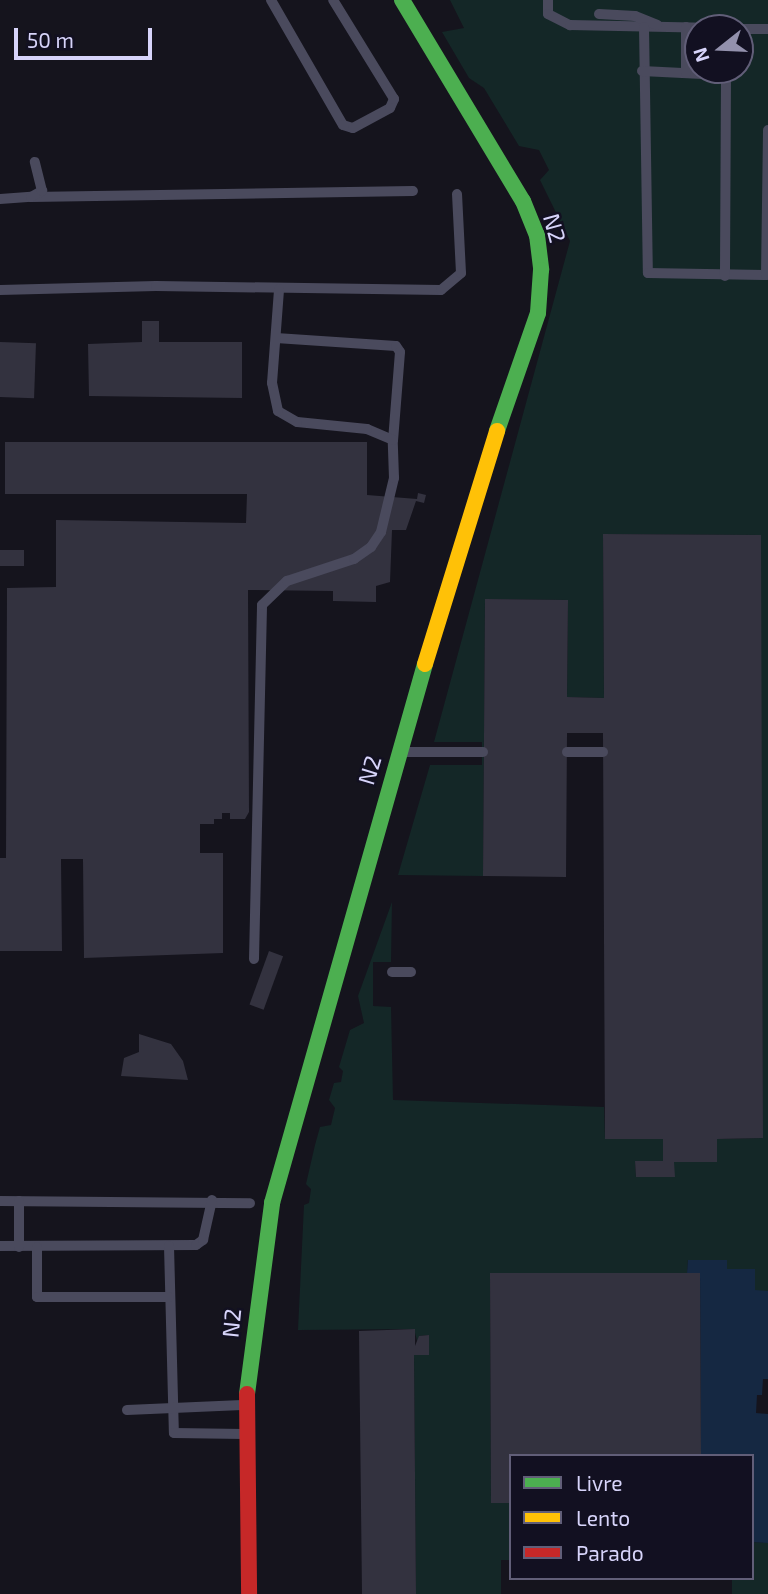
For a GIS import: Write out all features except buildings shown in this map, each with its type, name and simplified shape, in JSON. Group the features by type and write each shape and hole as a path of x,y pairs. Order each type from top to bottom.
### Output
{"main road":[{"name":"N2","path":"249,1594 246,1405 256,1299 272,1203 398,752 492,445 538,313 541,270 537,235 513,171 414,11 402,0"}],"lane":[{"path":"271,0 343,125 353,128 390,108 394,99 333,0"},
{"path":"548,0 548,14 570,24 684,27"},
{"path":"599,14 635,16 660,27"},
{"path":"644,27 642,71 645,269 648,273 766,275 768,130"},
{"path":"642,71 684,73"},
{"path":"725,276 726,84"},
{"path":"31,197 42,191 35,162"},
{"path":"0,200 31,197 413,191"},
{"path":"0,290 156,286 441,290 461,273 457,194"},
{"path":"279,289 272,383 278,411 285,418 367,429 393,440"},
{"path":"254,959 262,605 287,581 354,559 371,547 381,532 394,478 393,440 400,352 396,346 276,338"},
{"path":"398,752 483,752"},
{"path":"567,752 603,752"},
{"path":"392,972 411,972"},
{"path":"0,1200 212,1200 250,1203"},
{"path":"0,1246 169,1246 203,1240 212,1200"},
{"path":"19,1201 19,1247"},
{"path":"169,1246 174,1433 246,1434"},
{"path":"37,1247 37,1297 169,1297"},
{"path":"127,1410 246,1405"}],"green space":[{"path":"450,0 768,0 768,1291 754,1291 727,1269 727,1261 688,1260 687,1273 490,1273 491,1502 509,1503 509,1560 501,1560 501,1594 416,1594 414,1355 429,1355 429,1335 419,1336 419,1348 414,1329 298,1330 304,1205 309,1203 311,1189 306,1184 320,1127 331,1125 335,1108 329,1100 334,1083 341,1082 343,1071 339,1067 350,1030 364,1023 358,996 392,902 391,962 373,962 373,1006 391,1007 393,1100 604,1107 605,1139 663,1139 663,1161 635,1161 636,1177 674,1177 674,1162 717,1162 717,1139 763,1138 760,535 603,534 604,698 567,697 568,600 485,599 483,876 398,875 430,765 482,765 482,742 434,742 570,241 540,180 549,170 539,150 519,146 484,88 469,78 442,32 464,28"},
{"path":"754,1542 768,1543 768,1594 732,1594 732,1580 754,1580"}],"water":[{"path":"688,1260 727,1260 727,1269 755,1269 755,1290 768,1291 768,1379 763,1379 762,1395 757,1395 756,1413 768,1414 768,1543 754,1542 754,1454 701,1454 700,1273 687,1273"}],"traffic: fast":[{"path":"402,0 523,201 537,235 541,270 538,313 497,431"},
{"path":"247,1394 272,1203 425,664"}],"traffic: slow":[{"path":"425,664 497,431"}],"traffic: jam":[{"path":"247,1394 249,1594"}]}
